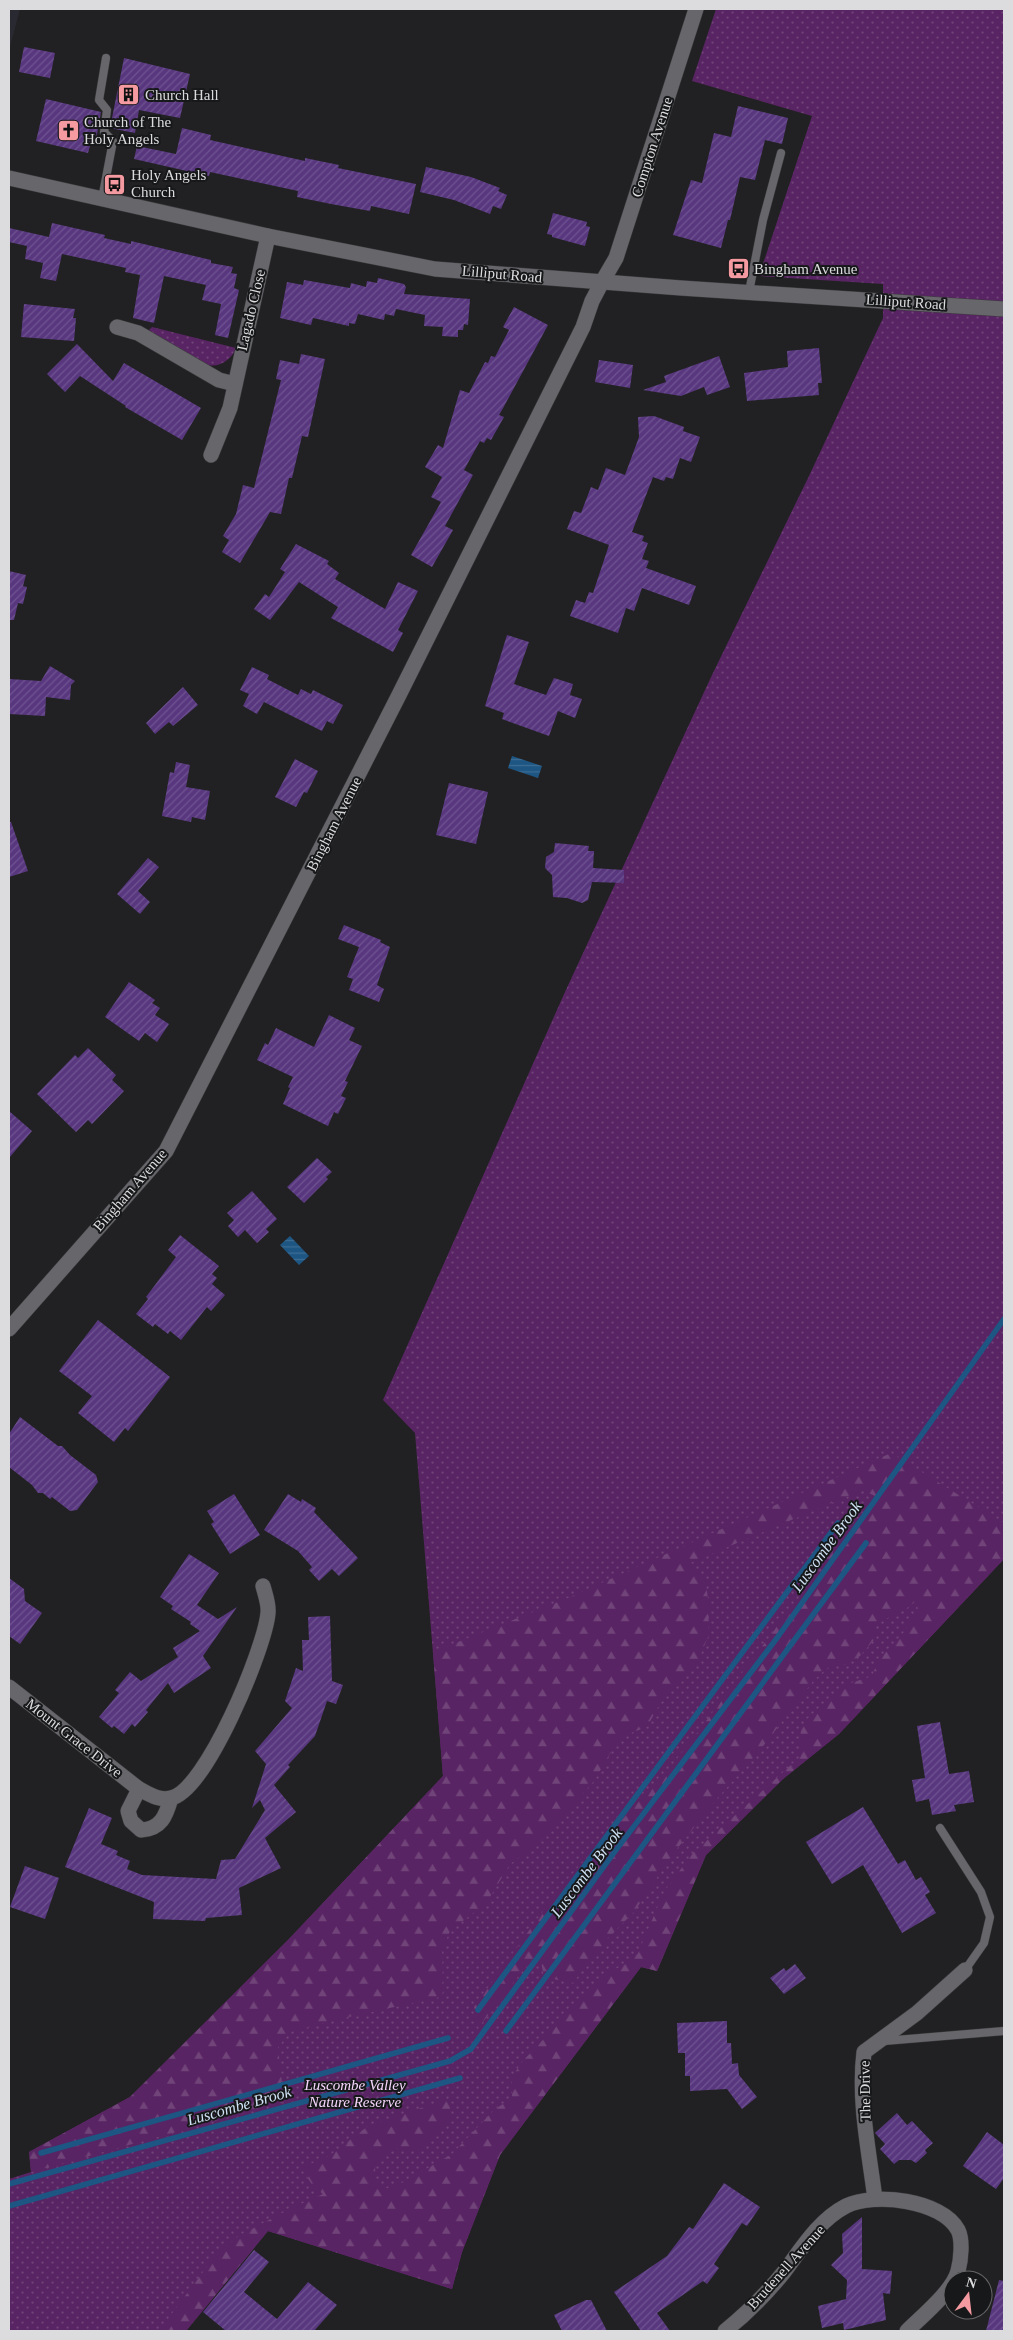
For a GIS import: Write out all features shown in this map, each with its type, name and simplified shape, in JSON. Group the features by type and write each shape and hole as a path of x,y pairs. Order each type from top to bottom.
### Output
{"street":[{"name":"Compton Avenue","path":"602,282 616,258 696,9"},
{"name":"Lilliput Road","path":"9,178 268,236 435,269 1004,309"},
{"name":"Lagado Close","path":"211,455 230,408 268,236"},
{"name":"Bingham Avenue","path":"9,1329 166,1151 399,695 583,326 592,301 602,282"},
{"path":"117,327 138,333 219,380 235,384"},
{"path":"139,1789 128,1811 131,1821 141,1830 152,1829 162,1822 171,1798 178,1796 191,1783 207,1760 240,1699 265,1630 268,1610 263,1586"},
{"name":"Mount Grace Drive","path":"9,1687 139,1789 161,1799 171,1798"},
{"name":"The Drive","path":"876,2199 865,2124 862,2068 864,2052 917,2013 965,1970"},
{"name":"Brudenell Avenue","path":"725,2331 783,2273 820,2227 847,2206 876,2199 903,2200 917,2204 947,2217 958,2231 961,2254 958,2273 946,2290 907,2331"}],"lane":[{"path":"102,199 113,142 104,132 107,110 98,100 106,58"},
{"path":"749,292 763,220 781,153"},
{"path":"940,1828 981,1892 990,1917 984,1943 965,1970"},
{"path":"879,2041 1004,2031"}],"shaded area":[{"path":"9,9 20,9 10,47 9,47"}],"green space":[{"path":"716,9 1004,9 1004,1559 839,1734 783,1779 706,1855 657,1971 641,1967 500,2155 462,2252 452,2289 268,2231 186,2331 9,2331 9,2179 31,2172 29,2152 130,2097 288,1940 443,1776 415,1433 383,1400 565,992 712,675 809,476 883,318 883,284 759,276 812,116 692,81"},
{"path":"152,327 236,348 232,356 225,362 212,366 207,365 186,355 148,331"},
{"name":"Luscombe Valley Nature Reserve","path":"891,1453 1004,1523 1004,1559 839,1734 783,1779 706,1855 657,1971 641,1967 500,2155 462,2252 452,2289 268,2231 186,2331 159,2331 215,2256 240,2235 323,2194 313,2186 301,2168 329,2156 368,2126 450,2098 450,2121 418,2149 407,2153 396,2148 379,2158 375,2166 377,2185 385,2189 404,2182 452,2154 494,2110 512,2098 512,2077 522,2062 605,1974 628,1963 638,1953 664,1892 692,1854 801,1756 799,1744 801,1730 806,1720 842,1686 872,1676 878,1661 904,1632 923,1595 907,1608 876,1624 874,1640 860,1656 844,1665 827,1668 814,1680 760,1750 715,1801 673,1854 634,1912 608,1938 603,1950 589,1961 573,1983 544,1977 541,1962 531,1960 478,2028 474,2007 561,1886 669,1769 875,1496 862,1490 690,1563 706,1585 709,1606 708,1637 699,1658 681,1681 668,1689 647,1727 620,1737 594,1781 539,1843 510,1864 487,1902 450,1931 442,1950 443,1992 440,1997 290,2032 278,2047 284,2102 31,2172 29,2152 130,2097 288,1940 443,1776 433,1652 568,1598"}],"water":[{"path":"512,756 542,766 538,778 508,768"},
{"path":"290,1236 309,1256 299,1265 280,1245"}],"building":[{"path":"24,47 55,53 50,78 19,72"},
{"path":"124,58 190,74 180,118 139,110 135,133 110,128"},
{"name":"Church of The Holy Angels","path":"46,99 101,112 96,140 92,139 88,153 36,141"},
{"path":"738,106 788,118 782,144 765,140 755,180 740,177 721,248 673,235 691,180 702,183 714,133 731,137"},
{"path":"182,128 211,135 210,140 305,161 305,158 339,165 338,168 416,184 409,214 371,206 370,211 331,204 297,197 298,191 210,172 209,176 134,159 137,146 176,154"},
{"path":"426,167 471,177 500,188 498,191 507,195 501,209 493,206 490,214 454,200 420,192"},
{"path":"553,213 587,222 586,226 590,227 585,246 547,234"},
{"path":"52,223 105,235 104,238 131,244 131,241 211,260 211,263 233,267 231,273 237,274 234,288 239,290 228,338 215,335 221,304 202,300 206,285 164,276 154,323 133,318 140,275 125,272 126,268 62,254 56,281 40,278 43,263 25,259 27,246 9,242 9,228 49,237"},
{"path":"378,278 404,284 406,287 404,294 470,299 468,325 464,324 463,330 458,330 458,337 442,336 443,327 424,326 425,315 396,309 394,316 385,314 384,320 358,314 355,324 349,323 349,326 313,318 311,325 280,318 287,282 303,285 304,280 350,288 351,283 366,287 367,281 377,283"},
{"path":"24,304 75,309 73,318 76,318 74,341 21,337"},
{"path":"514,307 548,325 499,415 504,417 491,440 487,438 484,443 480,441 464,470 473,475 445,526 453,530 432,567 411,555 441,502 431,497 442,477 425,467 438,445 443,448 460,390 469,393 485,362 488,363 491,356 495,357 509,330 503,327"},
{"path":"77,344 113,381 124,363 201,408 182,440 125,407 80,376 65,392 47,374"},
{"path":"819,348 822,383 818,383 819,395 747,401 744,373 788,367 787,351"},
{"path":"301,354 325,359 308,437 302,436 292,478 289,478 281,514 270,512 240,563 222,552 229,540 223,536 236,514 243,485 254,488 281,380 276,379 280,360 299,364"},
{"path":"719,356 730,387 707,395 704,387 681,396 643,390 666,382 664,376"},
{"path":"599,360 633,365 630,388 595,382"},
{"path":"654,416 684,427 683,431 700,437 691,462 680,458 673,479 666,477 664,481 653,477 632,532 644,536 642,541 648,543 642,559 649,561 646,568 696,586 689,605 642,588 634,611 626,608 618,633 570,616 576,600 585,603 589,592 593,593 609,545 567,529 574,511 581,513 591,487 598,490 606,468 625,475 639,437 638,417"},
{"path":"296,544 329,561 327,564 339,573 335,579 385,609 398,582 418,591 398,630 403,633 393,652 331,618 338,607 299,582 270,620 254,609 265,594 269,597 285,572 280,569"},
{"path":"9,571 26,575 23,586 27,587 23,604 18,603 14,620 9,620"},
{"path":"507,635 529,642 514,684 546,695 554,678 573,684 570,695 582,699 575,718 558,711 549,736 502,719 504,713 485,706"},
{"path":"50,666 75,681 71,685 70,700 46,697 45,716 9,714 9,679 41,681"},
{"path":"252,667 269,675 267,679 298,695 301,689 311,694 313,690 343,705 333,724 327,721 322,731 264,702 257,714 243,706 249,694 240,690"},
{"path":"183,687 198,705 173,726 169,722 155,734 146,723"},
{"path":"295,759 318,771 307,793 304,792 296,807 275,797"},
{"path":"176,762 190,765 186,787 210,791 205,820 192,817 191,822 162,816 170,772 174,773"},
{"path":"449,783 488,792 476,844 436,835"},
{"path":"9,822 11,822 28,871 9,877"},
{"path":"555,843 589,846 588,851 594,851 593,868 624,870 624,883 592,882 588,900 582,903 567,898 553,897 552,875 545,868 546,857 554,852"},
{"path":"148,858 159,867 138,891 150,902 140,914 117,894"},
{"path":"344,925 381,940 380,942 390,947 377,985 384,989 379,1002 349,990 353,979 347,977 359,947 338,939"},
{"path":"129,982 155,1000 152,1003 160,1008 155,1015 169,1024 157,1042 145,1033 139,1041 105,1017"},
{"path":"329,1015 355,1028 349,1040 362,1046 345,1081 348,1082 341,1096 346,1098 338,1114 334,1112 328,1126 283,1104 293,1077 257,1060 265,1043 268,1045 276,1028 314,1047"},
{"path":"88,1048 116,1075 112,1080 124,1091 92,1124 88,1120 76,1132 37,1094 75,1055 78,1058"},
{"path":"9,1111 32,1131 9,1158"},
{"path":"317,1158 332,1172 326,1177 328,1179 304,1203 287,1187"},
{"path":"252,1191 277,1219 266,1229 269,1232 257,1243 245,1230 238,1237 228,1226 234,1220 227,1213"},
{"path":"180,1235 219,1266 212,1274 217,1278 212,1284 225,1295 211,1311 207,1307 181,1340 170,1331 168,1334 155,1324 153,1327 136,1314 148,1299 146,1297 176,1257 168,1250"},
{"path":"98,1320 170,1377 128,1431 125,1428 114,1442 78,1413 92,1396 59,1371"},
{"path":"20,1417 58,1446 62,1446 70,1455 96,1475 98,1482 77,1510 70,1511 52,1497 50,1499 43,1493 38,1493 32,1485 9,1467 9,1434"},
{"path":"234,1494 260,1535 230,1554 211,1524 214,1522 207,1511"},
{"path":"288,1494 301,1502 302,1499 316,1508 314,1512 358,1558 339,1576 332,1569 319,1581 309,1570 312,1567 298,1551 264,1530"},
{"path":"189,1554 219,1573 197,1605 218,1619 237,1607 203,1656 211,1668 174,1693 168,1683 146,1710 148,1712 135,1727 132,1724 124,1734 114,1726 112,1728 99,1717 119,1693 115,1690 130,1672 141,1681 178,1657 173,1648 200,1631 190,1624 191,1622 171,1609 173,1606 160,1597"},
{"path":"9,1578 24,1589 25,1601 42,1613 20,1644 9,1636"},
{"path":"330,1616 332,1681 343,1685 336,1704 327,1701 315,1736 288,1765 290,1767 274,1785 296,1812 265,1838 281,1868 239,1888 242,1915 206,1918 205,1921 153,1919 154,1902 65,1867 89,1808 112,1818 101,1844 118,1851 116,1855 130,1861 127,1869 142,1875 216,1879 221,1860 235,1859 265,1810 260,1800 252,1808 266,1764 255,1751 292,1708 285,1701 296,1668 303,1671 302,1640 309,1640 308,1617"},
{"path":"940,1722 949,1774 969,1771 974,1802 954,1805 956,1811 932,1815 929,1799 916,1802 912,1780 925,1778 917,1726"},
{"path":"863,1807 898,1864 905,1860 916,1880 921,1877 930,1892 925,1895 936,1913 902,1933 863,1865 832,1884 806,1842"},
{"path":"25,1866 59,1878 45,1919 10,1907"},
{"path":"795,1964 806,1978 784,1994 770,1978 784,1968 786,1971"},
{"path":"727,2021 727,2043 731,2043 732,2064 738,2063 739,2075 757,2097 742,2109 727,2089 690,2091 690,2076 685,2076 685,2053 678,2053 677,2023"},
{"path":"897,2113 907,2125 912,2121 933,2143 925,2150 927,2153 916,2163 911,2160 899,2160 894,2164 880,2149 885,2144 875,2133"},
{"path":"987,2132 1004,2145 1004,2178 996,2189 963,2166"},
{"path":"724,2183 760,2207 747,2226 742,2223 714,2264 719,2268 707,2284 703,2281 657,2313 670,2331 641,2331 614,2292 667,2256 689,2227 693,2229"},
{"path":"862,2217 862,2269 892,2271 890,2294 883,2293 886,2320 844,2330 843,2323 822,2328 818,2306 846,2299 847,2280 831,2265 843,2253 842,2234"},
{"path":"254,2250 269,2262 244,2292 277,2319 308,2282 337,2305 314,2331 226,2331 203,2312"},
{"path":"999,2280 1004,2281 1004,2331 986,2331 989,2320 993,2320 993,2304"},
{"path":"586,2300 591,2300 607,2331 562,2331 554,2315"}],"waterway":[{"name":"Luscombe Brook","path":"9,2184 450,2061 471,2049 616,1850 777,1638 1004,1319"},
{"path":"478,2010 838,1523"},
{"path":"506,2031 866,1543"},
{"path":"41,2153 448,2038"},
{"path":"9,2206 460,2078"}],"place":[{"name":"Church Hall","path":"129,95"},
{"name":"Church of The Holy Angels","path":"68,131"},
{"name":"Holy Angels Church","path":"115,184"},
{"name":"Bingham Avenue","path":"738,269"}]}
